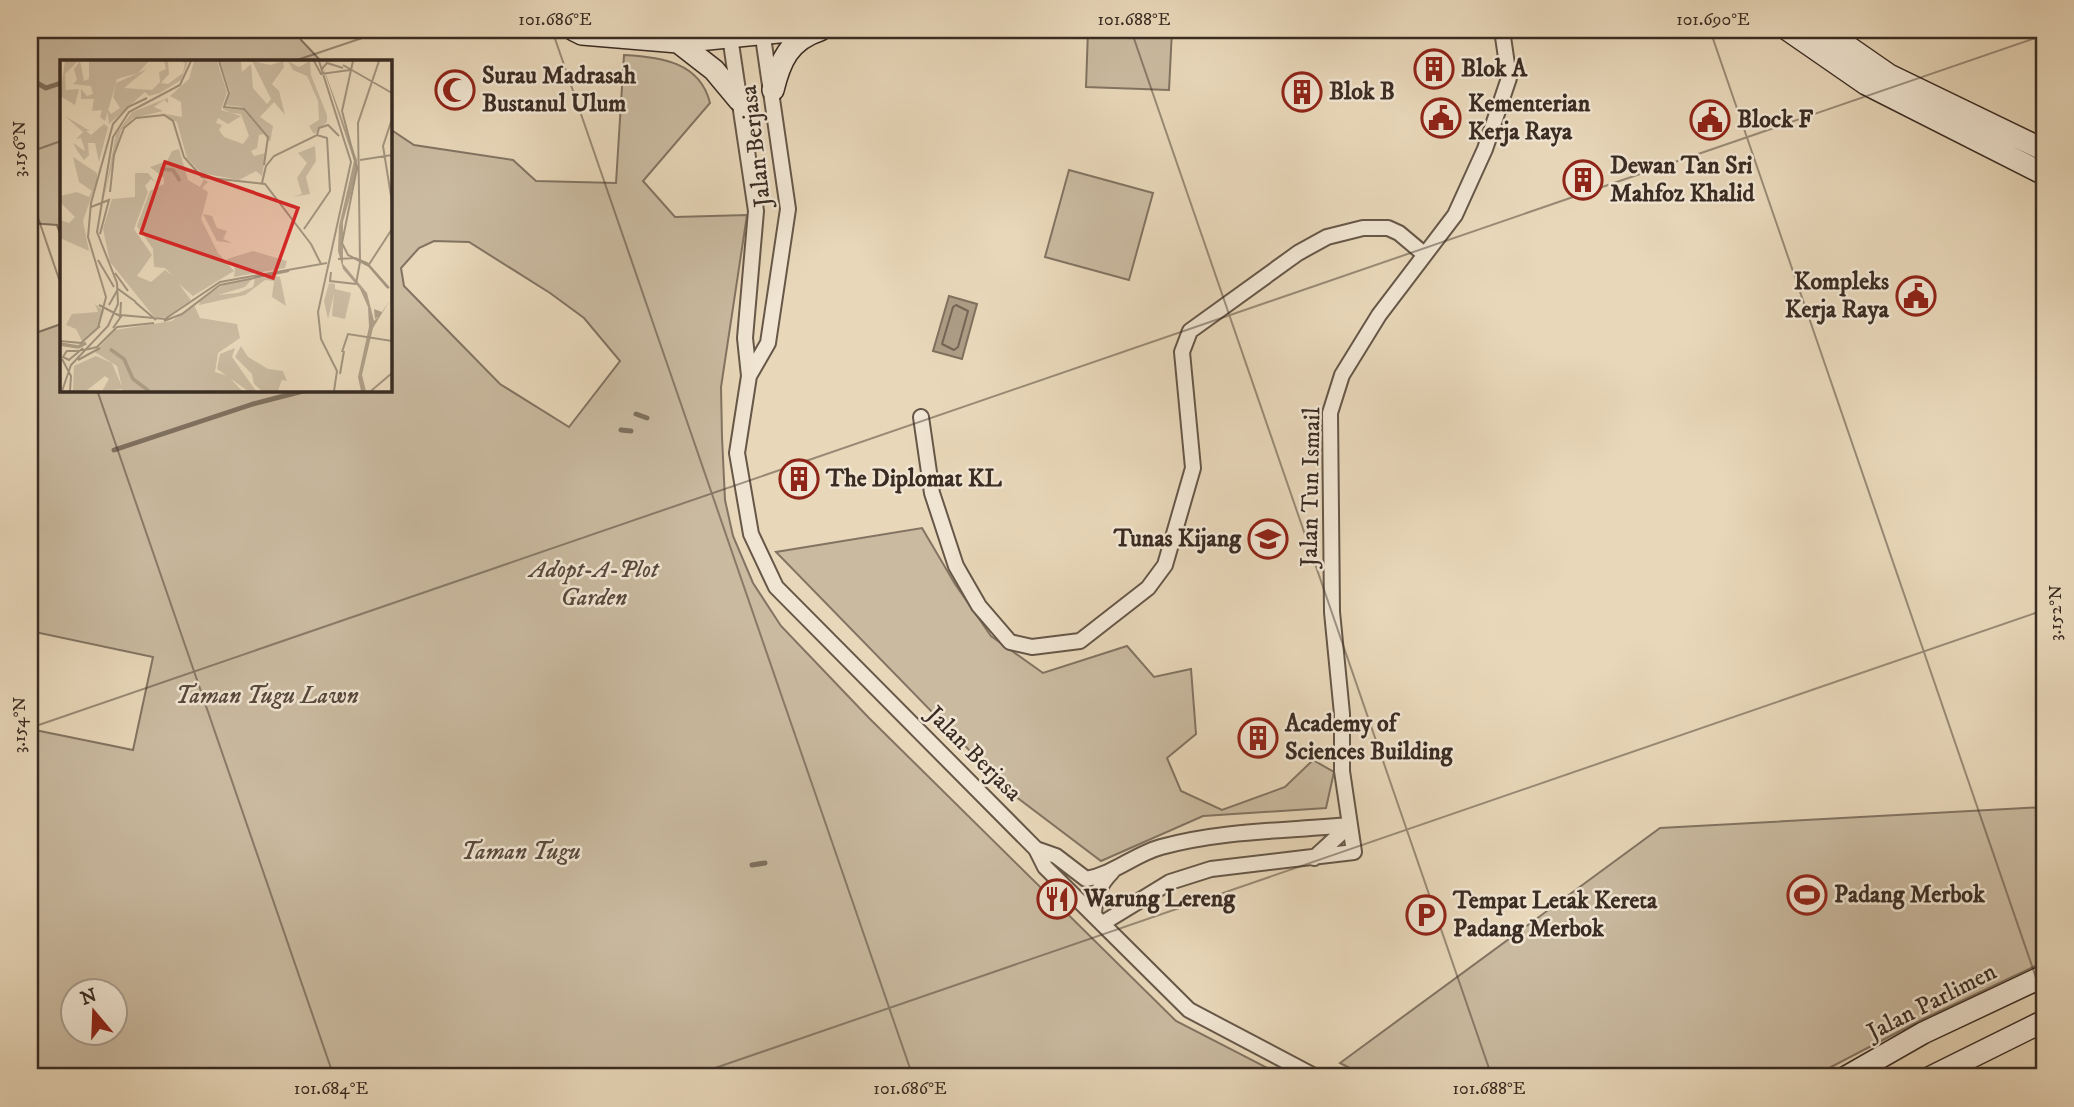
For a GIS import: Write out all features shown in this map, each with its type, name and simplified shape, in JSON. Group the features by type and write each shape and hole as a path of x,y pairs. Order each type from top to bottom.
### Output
{"street":[{"path":"574,30 582,34 678,42 729,34 800,30"},
{"path":"773,90 784,55 802,36 820,30"},
{"name":"Jalan Tun Ismail","path":"1098,918 1170,882 1211,869 1354,852 1342,771 1342,714 1332,612 1330,413 1348,366 1379,315 1455,215 1485,149 1509,78 1502,30"},
{"path":"1788,30 1866,84 2044,174"},
{"path":"1824,30 1889,75 2044,150"},
{"name":"Jalan Berjasa","path":"749,376 768,344 788,209 763,32"},
{"name":"Jalan Berjasa","path":"729,34 756,211 745,338 749,376 739,428 740,482 751,534 776,587 1036,849 1045,867 1189,1010 1316,1077"},
{"path":"678,42 714,70 739,100"},
{"path":"921,417 932,493 956,566 979,606 1010,642 1032,647 1080,641 1148,588 1166,565 1193,468 1182,352 1190,331 1298,253 1327,237 1363,228 1388,228 1399,233 1424,254"},
{"path":"1314,858 1350,825"},
{"path":"1036,849 1056,856 1081,878 1093,878 1158,848 1202,838 1350,825"},
{"path":"1098,918 1095,898 1101,883 1113,871"},
{"name":"Jalan Parlimen","path":"1846,1077 1923,1033 2044,976"},
{"path":"1931,1077 2044,1021"}],"green space":[{"path":"30,30 297,30 301,40 320,60 60,60 60,234 57,225 30,223"},
{"path":"1088,30 1172,30 1169,90 1086,87"},
{"name":"Taman Tugu","path":"624,55 665,60 688,70 698,78 710,103 643,181 675,217 747,215 721,387 725,500 733,536 753,583 781,626 869,718 1176,1021 1285,1077 30,1077 30,729 133,750 153,657 30,631 30,335 60,324 60,392 392,392 392,130 414,145 513,160 536,181 616,183","holes":["434,241 469,242 550,293 584,318 620,361 569,427 500,384 404,286 401,268 419,248"]},
{"path":"1069,170 1153,193 1129,280 1045,257"},
{"path":"922,528 955,584 991,636 1043,673 1127,646 1154,677 1191,669 1196,734 1167,758 1181,791 1222,810 1285,787 1313,760 1334,772 1326,808 1203,816 1101,861 1011,793 776,552"},
{"name":"Padang Merbok","path":"2044,807 2044,962 1923,1019 1812,1077 1367,1077 1340,1063 1660,828"}],"water":[{"path":"949,296 977,304 962,359 933,351"}],"waterway":[{"path":"30,91 37,83 46,88 60,83"},
{"path":"114,450 253,404 299,392"},
{"path":"636,414 647,418"},
{"path":"621,430 631,431"},
{"path":"752,865 765,863"}],"place":[{"name":"Blok A","path":"1434,69"},
{"name":"Surau Madrasah Bustanul Ulum","path":"455,90"},
{"name":"Blok B","path":"1302,92"},
{"name":"Kementerian Kerja Raya","path":"1441,118"},
{"name":"Block F","path":"1710,120"},
{"name":"Dewan Tan Sri Mahfoz Khalid","path":"1583,180"},
{"name":"Kompleks Kerja Raya","path":"1916,296"},
{"name":"The Diplomat KL","path":"799,479"},
{"name":"Tunas Kijang","path":"1268,539"},
{"name":"Academy of Sciences Building","path":"1258,738"},
{"name":"Padang Merbok","path":"1807,895"},
{"name":"Warung Lereng","path":"1057,899"},
{"name":"Tempat Letak Kereta Padang Merbok","path":"1426,915"}],"park label":[{"name":"Adopt-A-Plot Garden","path":"594,584"},
{"name":"Taman Tugu Lawn","path":"267,696"}]}
